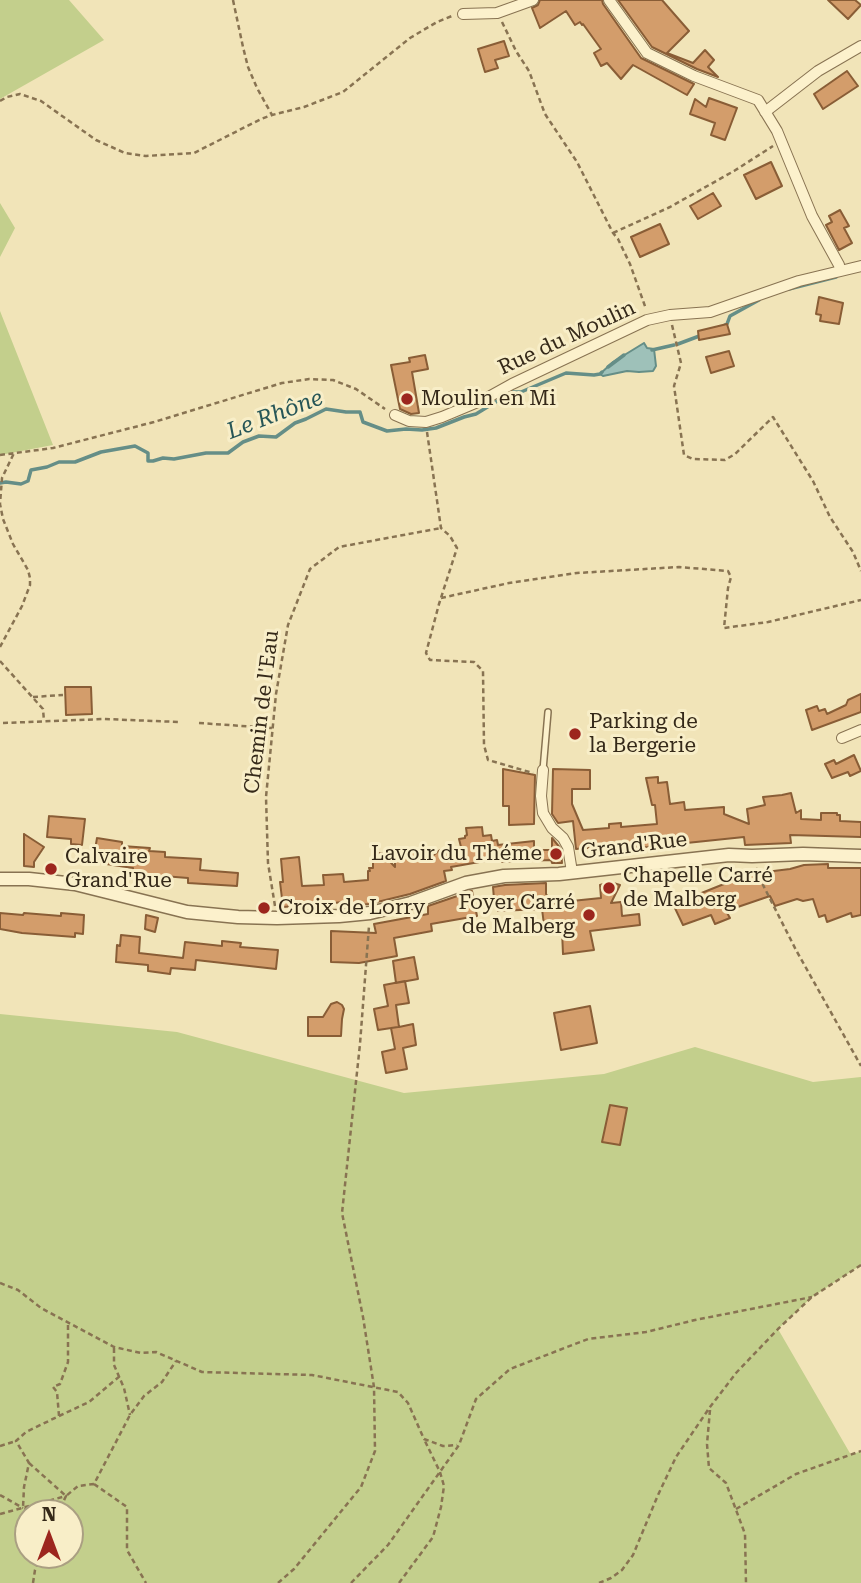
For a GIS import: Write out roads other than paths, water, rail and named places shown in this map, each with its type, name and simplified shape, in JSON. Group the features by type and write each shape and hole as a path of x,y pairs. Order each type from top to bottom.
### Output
{"street":[{"path":"463,14 497,13 533,0"},
{"path":"609,0 647,53 694,76 758,100 777,131 812,216 840,271"},
{"path":"765,112 818,71 861,46"},
{"name":"Rue du Moulin","path":"395,415 409,421 426,422 442,417 485,399 647,320 710,312 799,281 861,266"},
{"path":"842,738 861,730"},
{"path":"543,772 543,813 568,847 572,872"},
{"name":"Grand'Rue","path":"0,879 75,884 187,912 277,918 370,913 492,877 572,872 729,855 861,856"}],"lane":[{"path":"543,772 548,712"}],"water":[{"path":"644,343 647,348 654,349 656,366 653,371 627,371 603,376 600,374 613,362"}],"waterway":[{"name":"Le Rhône","path":"789,289 836,277"},
{"name":"Le Rhône","path":"725,325 730,316 759,300"},
{"name":"Le Rhône","path":"678,344 702,335"},
{"name":"Le Rhône","path":"652,350 674,345"},
{"name":"Le Rhône","path":"608,367 624,355"},
{"name":"Le Rhône","path":"0,483 21,484 28,481 31,470 135,446 148,453 148,461 206,453 228,453 243,442 259,436 276,437 295,423 326,409 360,412 363,422 387,431 436,428 476,414 512,392 521,392 566,373 594,375 602,372"}],"place":[{"name":"Moulin en Mi","path":"407,399"},
{"name":"Parking de la Bergerie","path":"575,734"},
{"name":"Lavoir du Théme","path":"556,854"},
{"name":"Calvaire Grand'Rue","path":"51,869"},
{"name":"Chapelle Carré de Malberg","path":"609,888"},
{"name":"Croix de Lorry","path":"264,908"},
{"name":"Foyer Carré de Malberg","path":"589,915"}]}
